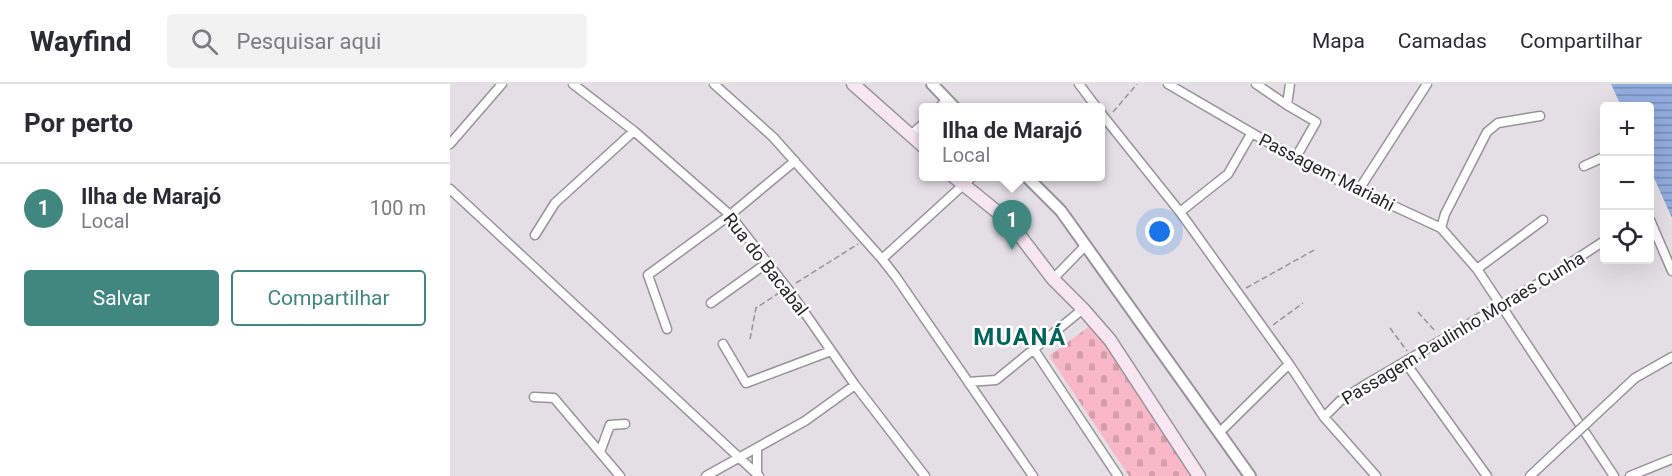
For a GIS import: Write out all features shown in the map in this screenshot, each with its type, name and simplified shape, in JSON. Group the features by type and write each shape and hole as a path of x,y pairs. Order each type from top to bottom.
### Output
{"main road":[{"path":"859,86 919,142"},
{"path":"957,181 1001,215 1053,279 1110,340 1199,476"}],"street":[{"path":"450,144 502,84"},
{"name":"Rua do Bacabal","path":"573,84 634,131 730,215 787,288 855,385 925,476"},
{"path":"714,84 773,137 882,259 1033,476"},
{"path":"932,84 951,103"},
{"path":"1080,84 1093,103"},
{"name":"Passagem Mariahi","path":"1168,84 1295,159 1358,191 1441,228 1477,269 1579,432"},
{"path":"1256,84 1316,122 1295,159"},
{"path":"1287,105 1290,84"},
{"path":"1358,191 1427,84"},
{"path":"943,103 947,99"},
{"path":"1441,228 1445,214 1487,132 1498,123 1540,116"},
{"path":"1105,118 1180,212 1289,364 1324,417 1376,476"},
{"path":"911,135 919,128"},
{"path":"535,235 555,203 634,131"},
{"path":"1180,212 1228,174 1251,134"},
{"path":"1584,166 1600,159"},
{"path":"667,328 648,275 730,215 795,161"},
{"path":"882,259 969,181"},
{"path":"1030,181 1061,211 1250,476"},
{"path":"450,189 758,475"},
{"path":"1477,269 1543,220"},
{"path":"1654,229 1672,271"},
{"name":"Passagem Paulinho Moraes Cunha","path":"1324,417 1340,401 1600,244"},
{"path":"1053,279 1085,246"},
{"path":"711,303 767,263"},
{"path":"968,382 996,380 1083,309"},
{"path":"723,345 746,383 831,351"},
{"path":"1034,348 1118,476"},
{"path":"1530,476 1635,378 1672,357"},
{"path":"1408,360 1487,476"},
{"path":"1219,432 1289,364"},
{"path":"706,476 805,422 855,385"},
{"path":"534,397 554,398 620,476"},
{"path":"600,452 610,425 625,424"},
{"path":"1579,432 1614,476"},
{"path":"756,448 758,475"},
{"path":"1630,476 1672,459"}],"path":[{"path":"1105,114 1137,84"},
{"path":"750,339 756,308 864,240"},
{"path":"1237,293 1316,249"},
{"path":"1264,330 1303,303"},
{"path":"1418,312 1442,340"},
{"path":"1390,328 1408,360"}],"green space":[{"path":"1094,323 1199,476 1129,476 1049,356"}],"water":[{"path":"1611,84 1672,84 1672,218 1654,178 1654,102 1619,102"}],"place":[{"name":"Ilha de Marajó","path":"1012,250"}],"district":[{"name":"MUANÁ","path":"1020,337"}]}
